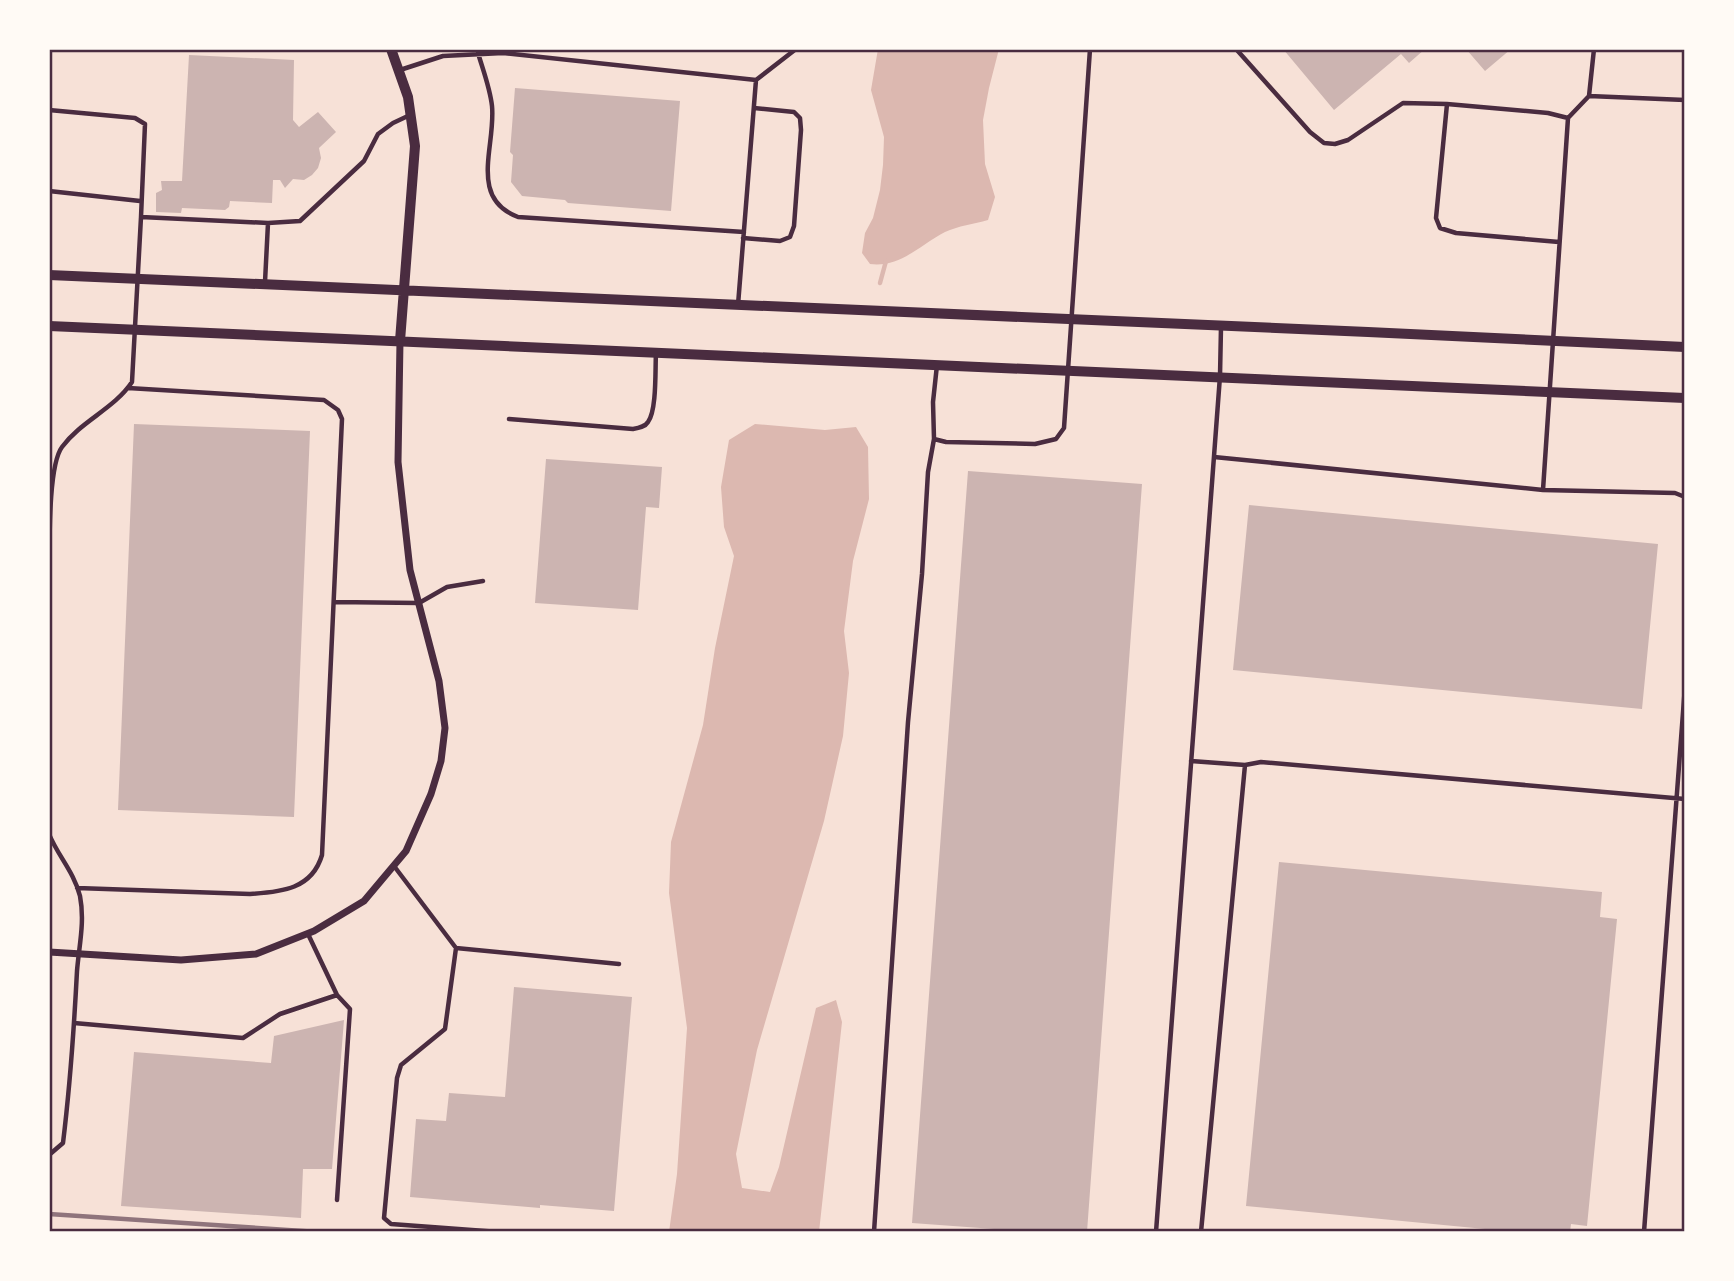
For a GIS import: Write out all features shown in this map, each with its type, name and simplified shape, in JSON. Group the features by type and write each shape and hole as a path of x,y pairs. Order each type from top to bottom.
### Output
{"street":[{"path":"49,953 181,960 256,954 308,934 364,901 406,851 431,794 441,761 445,728 439,681 411,570 398,462 400,341 415,145 408,97 391,49"},
{"path":"49,275 1685,347"},
{"path":"49,326 1685,398"}],"lane":[{"path":"399,71 443,55 503,53 756,80 796,49"},
{"path":"933,439 946,442 1035,444 1056,439 1064,428 1090,49"},
{"path":"1236,49 1310,132 1324,143 1335,144 1348,139 1403,103 1431,102 1548,113 1568,118"},
{"path":"1543,490 1568,118 1589,96 1594,49"},
{"path":"478,53 492,104 489,190 495,202 518,217 744,235 780,241 790,236 794,226 800,118 794,112 754,108"},
{"path":"738,305 756,80"},
{"path":"1589,96 1685,100"},
{"path":"1447,104 1436,218 1440,229 1559,243"},
{"path":"49,110 135,118 145,124 132,382 124,394 61,448 53,477 49,585"},
{"path":"141,217 268,223 300,221 364,161 378,134 393,122 410,115"},
{"path":"49,191 140,201"},
{"path":"265,284 268,223"},
{"path":"1156,1232 1220,376 1221,326"},
{"path":"509,419 642,428 649,421 652,411 656,352"},
{"path":"874,1232 908,722 937,365"},
{"path":"77,888 274,893 298,886 312,876 323,855 342,419 338,410 324,400 128,388"},
{"path":"1214,457 1543,490 1675,493 1685,496"},
{"path":"334,602 419,603 447,587 483,581"},
{"path":"1644,1232 1685,686"},
{"path":"1191,761 1245,765 1261,762 1685,799"},
{"path":"1200,1232 1245,765"},
{"path":"49,834 70,869 83,920 63,1143 49,1155"},
{"path":"394,866 456,948 444,1028 401,1065 397,1078 384,1218 391,1224 499,1232"},
{"path":"308,934 337,995 350,1009 338,1200"},
{"path":"456,948 619,964"},
{"path":"74,1023 243,1038 280,1014 337,995"}],"shaded area":[{"path":"878,49 999,49 983,120 985,164 995,197 988,220 950,230 891,263 870,264 862,253 865,233 873,218 880,190 883,165 884,137 871,90"},
{"path":"755,424 825,430 856,427 868,447 869,499 853,561 844,631 849,673 843,736 824,821 757,1050 736,1154 742,1188 770,1192 779,1167 816,1008 836,1000 842,1022 819,1232 669,1232 677,1174 687,1028 669,893 671,842 703,725 734,556 724,527 721,487 729,440"}],"building":[{"path":"1283,49 1425,49 1409,63 1401,54 1334,110"},
{"path":"1466,49 1511,49 1485,71"},
{"path":"189,55 294,60 293,120 299,127 318,112 336,132 319,148 321,158 312,175 304,180 293,179 285,188 280,180 273,180 272,203 230,201 225,210 182,208 181,213 156,212 156,193 162,190 161,181 182,181"},
{"path":"515,88 680,101 671,211 568,203 565,200 522,196 511,182 513,155 510,152"},
{"path":"134,424 310,431 294,817 118,810"},
{"path":"546,459 662,467 659,508 646,507 638,610 535,603"},
{"path":"968,471 1142,484 1087,1232 1037,1232 912,1223"},
{"path":"1249,505 1658,544 1642,709 1233,670"},
{"path":"1279,862 1602,892 1600,917 1617,919 1587,1226 1571,1224 1570,1232 1516,1232 1246,1206"},
{"path":"514,987 632,997 614,1211 410,1197 416,1119 446,1121 449,1093 505,1097"},
{"path":"344,1020 332,1169 303,1169 301,1218 121,1206 134,1052 271,1063 274,1036"}],"waterway":[{"path":"880,283 886,261"}],"railway":[{"path":"49,1214 318,1232"}]}
